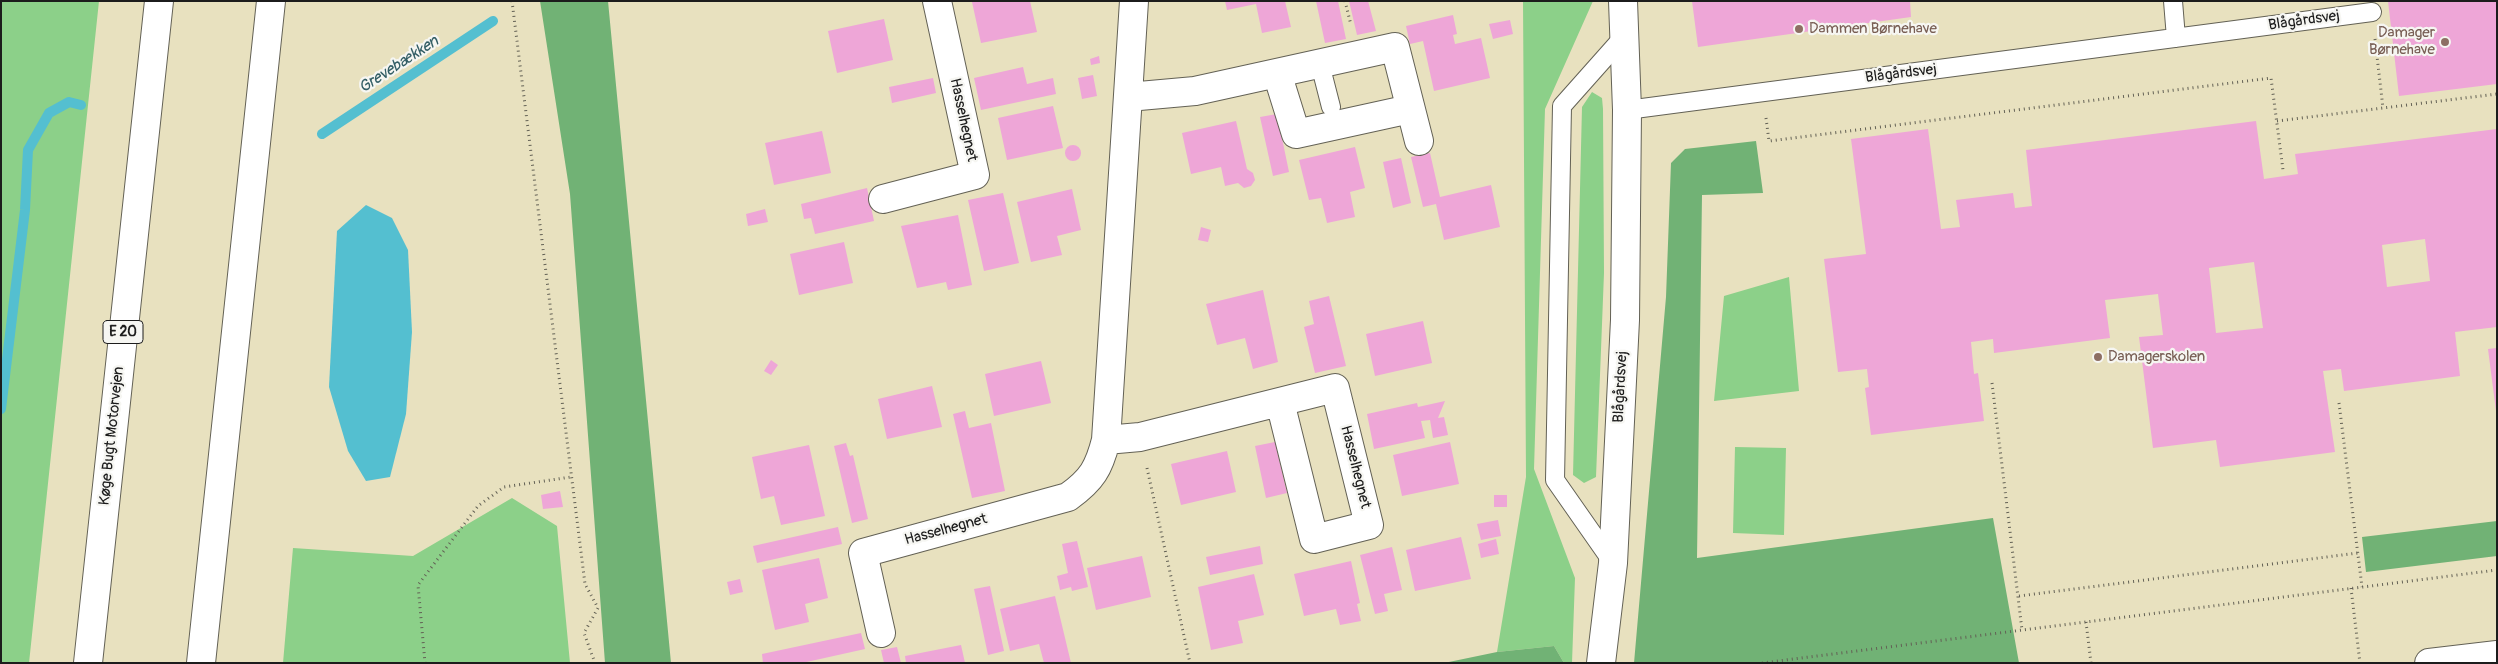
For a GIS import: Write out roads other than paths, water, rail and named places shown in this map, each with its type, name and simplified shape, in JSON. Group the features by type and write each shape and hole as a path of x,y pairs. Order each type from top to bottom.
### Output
{"main road":[{"name":"Køge Bugt Motorvejen","path":"88,663 159,1"},
{"path":"200,663 271,1"},
{"name":"Hasselhegnet","path":"883,200 976,176 938,1"},
{"name":"Hasselhegnet","path":"881,632 863,553 1068,497 1086,485 1100,464 1106,440 1134,1"},
{"name":"Blågårdsvej","path":"1600,663 1613,563 1624,320 1627,110 1626,34 1623,1"},
{"path":"1128,97 1196,91 1395,47 1419,141"},
{"path":"1277,73 1296,134 1410,109"},
{"name":"Hasselhegnet","path":"1106,440 1140,437 1335,388 1369,525 1314,539 1280,402"},
{"path":"2429,663 2497,655"}],"lane":[{"path":"2173,1 2176,38"},
{"name":"Blågårdsvej","path":"1627,110 2372,12"},
{"path":"1613,563 1555,480 1562,106 1626,34"},
{"path":"1320,64 1331,107"}],"water":[{"path":"366,205 392,218 408,250 412,332 406,414 390,477 366,481 348,451 329,387 337,231"}],"waterway":[{"name":"Grevebækken","path":"322,134 493,21"},
{"name":"Grevebækken","path":"1,409 25,210 28,150 49,113 69,102 81,105"}],"place":[{"name":"Dammen Børnehave","path":"1799,29"},
{"name":"Damager Børnehave","path":"2445,42"},
{"name":"Damagerskolen","path":"2098,357"}]}
